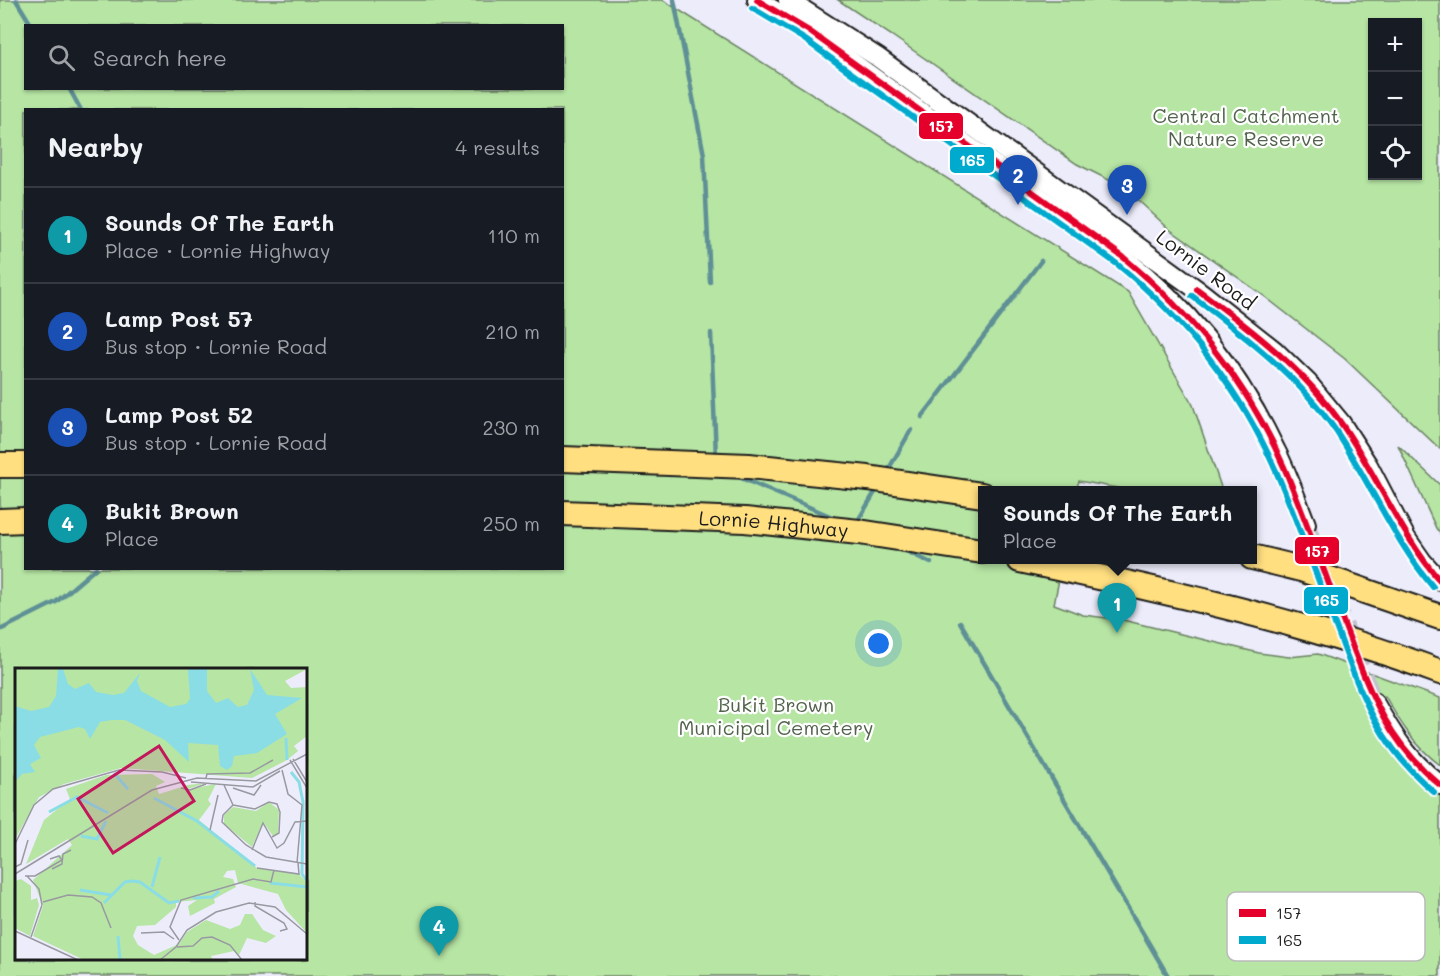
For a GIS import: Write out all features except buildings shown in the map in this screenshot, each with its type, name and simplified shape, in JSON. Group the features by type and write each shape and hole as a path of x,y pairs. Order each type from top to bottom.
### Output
{"highway":[{"path":"564,459 749,466 868,478 978,494"},
{"path":"0,465 24,465"},
{"name":"Lornie Highway","path":"564,513 745,520 859,532 978,551"},
{"path":"0,521 24,520"},
{"path":"1257,558 1301,569 1440,617"},
{"path":"1038,564 1293,623 1378,649 1440,672"}],"street":[{"path":"757,0 809,31 869,73 1150,278 1176,303 1227,366 1248,398 1277,452 1306,524"},
{"name":"Lornie Road","path":"788,0 896,71 1203,294 1274,350 1308,383 1341,423 1368,465 1406,537 1422,561 1440,581"},
{"path":"1374,702 1394,738 1414,763 1440,785"}],"green space":[{"name":"Bukit Brown Municipal Cemetery","path":"0,0 663,0 1128,292 1193,405 1221,486 1107,486 1079,481 1077,486 978,486 978,564 1062,564 1054,604 1083,615 1123,620 1259,653 1289,657 1318,654 1440,698 1440,765 1409,734 1385,696 1365,705 1406,765 1440,795 1440,976 0,976"},
{"name":"Central Catchment Nature Reserve","path":"838,0 1440,0 1440,449 1345,359 1264,296 1169,229 1125,188 1077,164"},
{"path":"1398,445 1440,485 1440,533 1436,528"}],"waterway":[{"path":"16,0 31,24"},
{"path":"674,0 704,155 710,282"},
{"path":"70,90 80,108"},
{"path":"922,417 1041,261"},
{"path":"711,333 716,457"},
{"path":"887,472 911,430"},
{"path":"734,475 837,519"},
{"path":"856,524 878,487"},
{"path":"902,549 931,563"},
{"path":"0,630 56,602 94,570"},
{"path":"960,622 1168,976"}],"tunnel":[{"path":"1306,524 1374,702"}],"transit line":[{"name":"157","path":"757,0 809,31 1123,257 1172,302 1195,327 1235,379 1270,436 1380,711 1405,749 1440,785"},
{"name":"165","path":"752,8 804,39 1117,264 1166,308 1188,332 1228,384 1262,441 1284,490 1354,674 1373,717 1398,755 1434,792"},
{"name":"157","path":"1197,289 1276,352 1328,406 1356,445 1413,544 1440,581"},
{"name":"165","path":"1192,296 1287,374 1321,411 1348,450 1406,550 1433,587"}],"place":[{"name":"Lamp Post 57","path":"1018,205"},
{"name":"Lamp Post 52","path":"1127,215"},
{"name":"Sounds Of The Earth","path":"1117,633"},
{"name":"Bukit Brown","path":"439,956"}]}
